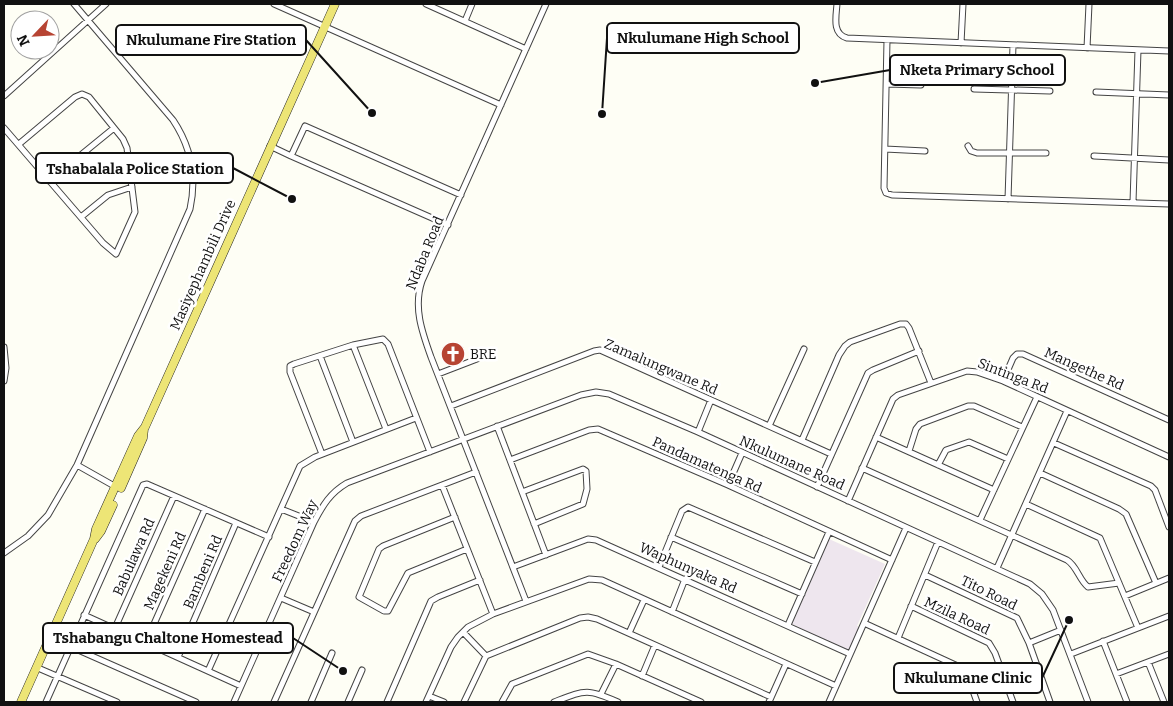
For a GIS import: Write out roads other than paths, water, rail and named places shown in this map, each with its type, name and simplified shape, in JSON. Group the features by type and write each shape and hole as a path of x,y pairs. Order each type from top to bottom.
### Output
{"main road":[{"name":"Masiyephambili Drive","path":"22,702 94,539 101,531 118,487 143,438 145,427 270,146 336,4"}],"street":[{"path":"4,553 28,536 48,516 77,465 190,209 194,186 191,161 177,126 74,4"},
{"path":"4,96 106,4"},
{"path":"274,4 501,105"},
{"path":"426,4 526,49"},
{"path":"465,22 472,4"},
{"name":"Ndaba Road","path":"526,601 421,327 418,296 422,281 546,4"},
{"path":"837,4 836,28 839,35 847,38 1169,51"},
{"path":"961,43 963,4"},
{"path":"1087,48 1088,4"},
{"path":"887,40 884,188 889,194 1169,204"},
{"path":"1008,199 1013,45"},
{"path":"1133,202 1138,50"},
{"path":"887,84 921,85"},
{"path":"974,89 1050,91"},
{"path":"1096,92 1169,95"},
{"path":"4,128 103,243 116,254 135,212 125,143 89,97 78,94 19,144"},
{"path":"291,156 305,126 461,195"},
{"path":"49,181 114,128"},
{"path":"270,146 448,225"},
{"path":"968,146 971,151 977,153 1046,153"},
{"path":"885,149 925,150"},
{"path":"1094,156 1169,160"},
{"path":"81,216 108,195 132,187"},
{"path":"802,440 836,362 847,344 903,323 909,328 932,383"},
{"path":"322,454 289,369 291,365 383,339 387,341 430,452"},
{"path":"353,346 386,430"},
{"path":"4,347 6,368 4,381"},
{"path":"769,426 804,349"},
{"name":"Zamalungwane Rd","path":"450,406 597,350 832,454"},
{"path":"817,487 868,374 873,370 919,352"},
{"name":"Mangethe Rd","path":"1003,382 1015,356 1023,354 1169,420"},
{"path":"320,356 353,442"},
{"path":"438,374 477,359"},
{"name":"Sintinga Rd","path":"848,501 895,397 972,371 1003,382 1169,457"},
{"name":"Nkulumane Road","path":"463,439 582,395 602,392 698,432 1030,584 1050,604 1071,654 1088,702"},
{"path":"980,520 1036,397"},
{"path":"698,432 711,400"},
{"path":"908,451 916,429 920,424 968,406 974,406 1022,427"},
{"path":"997,568 1067,411"},
{"path":"208,671 300,466 322,454 416,418"},
{"path":"497,426 546,555"},
{"name":"Pandamatenga Rd","path":"510,460 589,430 598,430 728,485 892,560"},
{"path":"876,437 994,490"},
{"name":"Freedom Way","path":"234,702 314,522 326,500 341,486 463,439"},
{"path":"938,465 946,450 968,442 1008,459"},
{"path":"1054,443 1151,486 1155,490 1169,527"},
{"path":"728,485 742,453"},
{"path":"77,465 118,487"},
{"path":"862,468 1070,562 1088,587 1119,583"},
{"path":"522,492 583,469 586,471 587,489 583,504 534,524"},
{"path":"274,702 355,521 361,516 476,472"},
{"path":"1040,474 1119,509 1126,514 1156,583"},
{"path":"46,702 143,485 147,484 269,537"},
{"path":"442,485 494,614"},
{"name":"Babulawa Rd","path":"115,628 174,496"},
{"path":"1026,504 1098,536 1138,628"},
{"path":"659,567 682,511 685,508 691,508 815,562"},
{"name":"Magekeni Rd","path":"146,642 205,509"},
{"path":"281,509 314,522"},
{"path":"455,517 382,546 379,549 359,597 384,611 388,611 408,573 467,549"},
{"name":"Bambeni Rd","path":"178,657 236,523"},
{"path":"829,702 906,528"},
{"path":"788,625 829,532"},
{"path":"671,537 802,594"},
{"name":"Waphunyaka Rd","path":"513,567 594,539 850,654"},
{"path":"898,638 938,542"},
{"name":"Tito Road","path":"925,575 1013,615 1019,622 1029,642 1050,702"},
{"path":"1125,596 1169,578"},
{"path":"426,702 451,647 463,632 474,623 526,601 584,580 593,579 602,580 836,686"},
{"path":"672,612 685,579"},
{"path":"387,702 431,602 438,596 480,580"},
{"path":"281,598 314,612"},
{"path":"629,633 644,600"},
{"name":"Mzila Road","path":"911,606 989,643 995,653 1013,702"},
{"path":"84,615 241,686"},
{"path":"1071,654 1169,616"},
{"path":"464,702 486,656 584,618 597,619 629,633 770,700 786,664"},
{"path":"864,623 962,668 968,677 977,702"},
{"path":"1029,642 1061,630"},
{"path":"463,632 486,656"},
{"path":"51,638 196,702"},
{"path":"1103,641 1127,702"},
{"path":"642,676 655,645"},
{"path":"311,702 332,653"},
{"path":"1116,674 1169,654"},
{"path":"502,702 512,684 585,655 593,655 701,702"},
{"path":"1148,662 1164,702"},
{"path":"601,694 616,664"},
{"path":"38,668 117,702"},
{"path":"348,702 362,670"},
{"path":"554,702 586,691 601,694 618,702"},
{"path":"429,696 444,702"}],"place":[{"name":"Nketa Primary School","path":"815,83"},
{"name":"Nkulumane Fire Station","path":"372,113"},
{"name":"Nkulumane High School","path":"602,114"},
{"name":"Tshabalala Police Station","path":"292,199"},
{"name":"BRE","path":"453,354"},
{"name":"Nkulumane Clinic","path":"1069,620"},
{"name":"Tshabangu Chaltone Homestead","path":"343,671"}]}
